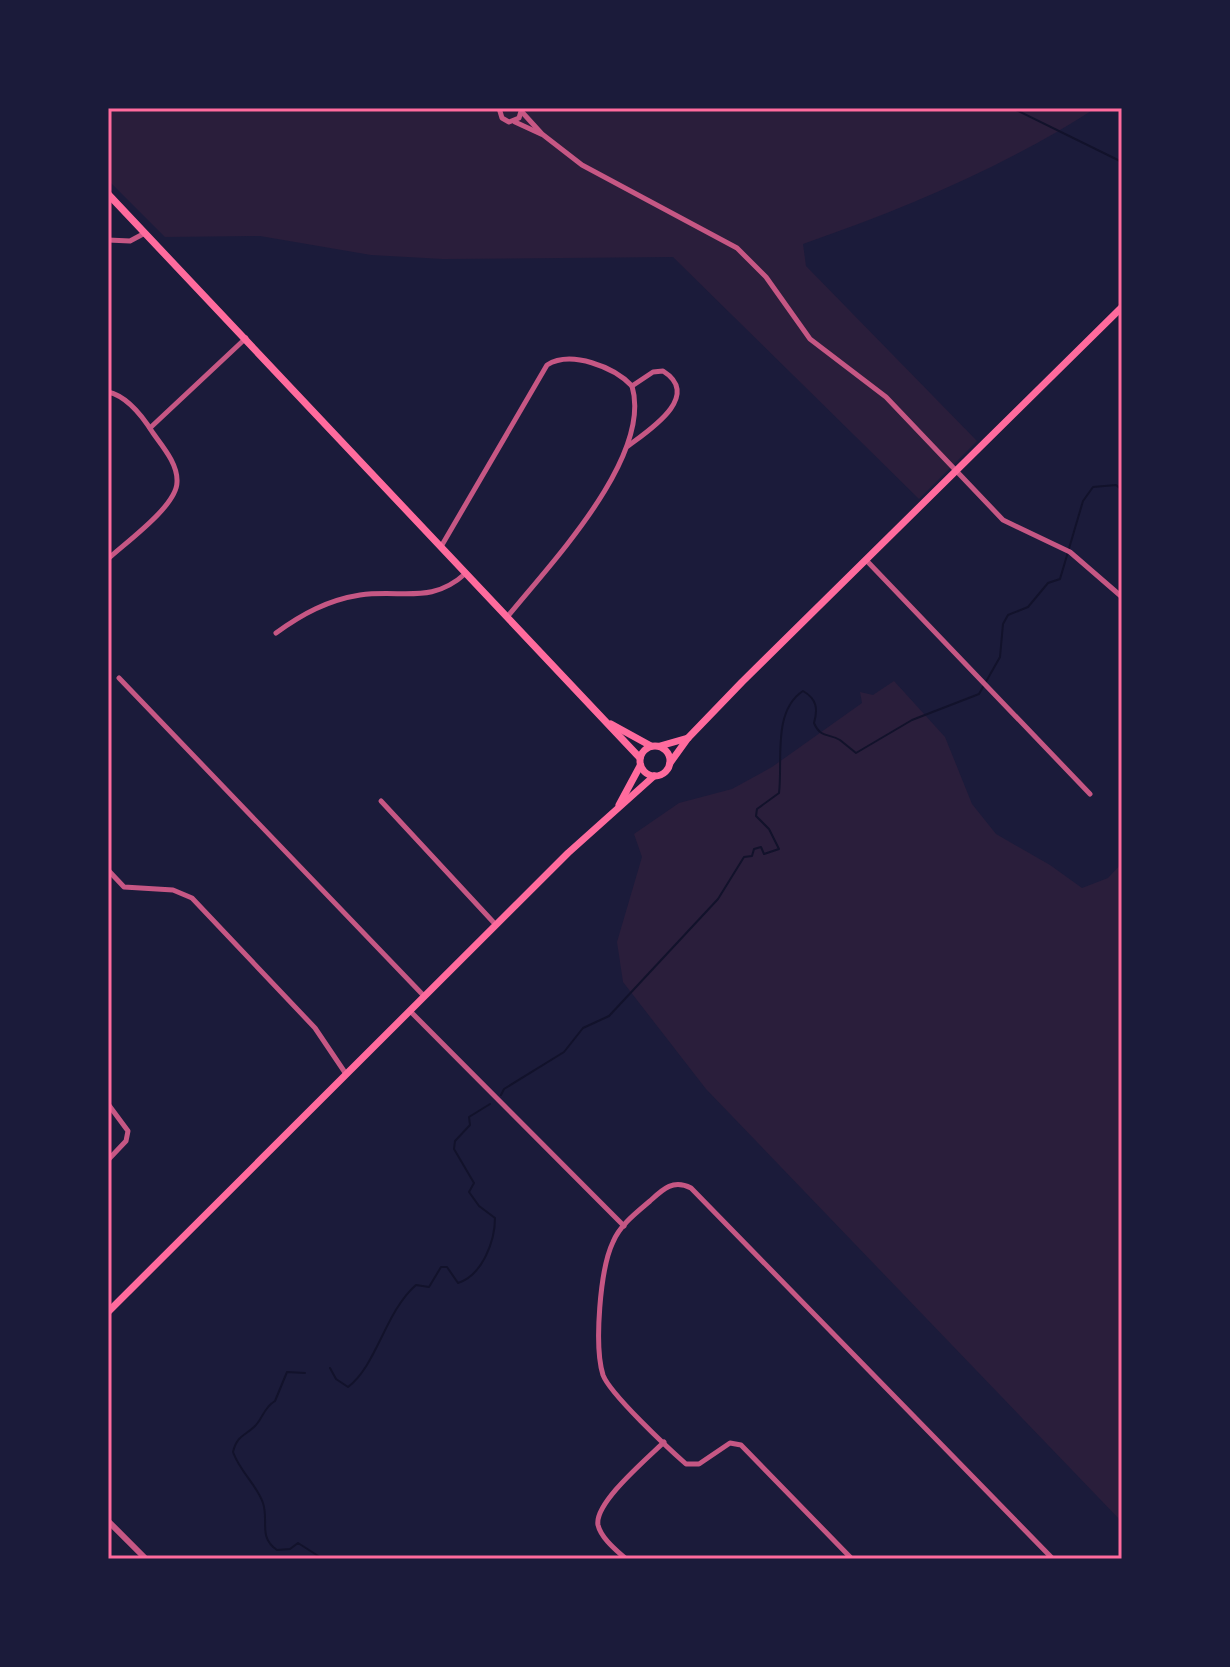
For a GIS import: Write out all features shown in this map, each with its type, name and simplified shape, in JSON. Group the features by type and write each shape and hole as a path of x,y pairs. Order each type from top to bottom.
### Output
{"main road":[{"path":"108,194 611,724 654,776"},
{"path":"109,1310 619,805 654,776 665,773 688,738 1122,307"},
{"path":"611,724 668,752 670,763"},
{"path":"619,805 640,762 655,746 688,738"}],"street":[{"path":"499,108 502,118 542,134 598,174 737,248 766,277 810,339 878,390 1003,520 1067,550 1122,597"},
{"path":"513,121 522,110 542,134"},
{"path":"108,240 130,241 146,233"},
{"path":"150,428 246,338"},
{"path":"442,545 547,365 563,358 586,362 623,378 632,386 636,420 626,447 588,520 508,616"},
{"path":"626,447 668,413 678,393 673,378 663,371 653,372 632,386"},
{"path":"108,392 123,398 150,428 175,468 175,492 108,559"},
{"path":"866,560 1090,794"},
{"path":"276,633 305,612 328,603 374,594 436,592 449,587 467,572"},
{"path":"119,678 424,996"},
{"path":"381,801 496,925"},
{"path":"108,870 124,887 173,890 192,898 315,1028 346,1074"},
{"path":"410,1011 624,1226"},
{"path":"108,1104 124,1120 128,1131 126,1141 108,1160"},
{"path":"852,1559 741,1445 734,1442 723,1445 699,1464 691,1465 612,1389 601,1365 603,1274 613,1241 624,1226 666,1187 683,1184 691,1188 1053,1559"},
{"path":"626,1559 600,1530 598,1514 609,1498 664,1442"},
{"path":"108,1521 146,1559"}],"shaded area":[{"path":"108,108 1096,108 1026,149 954,185 803,244 806,266 977,441 919,499 673,257 443,259 371,255 260,236 165,237 108,180"},
{"path":"894,681 945,737 972,804 996,834 1050,865 1082,888 1108,878 1122,863 1122,1522 706,1089 623,982 617,942 642,857 634,834 679,803 732,789 772,767 862,703 860,692 873,695"}],"waterway":[{"path":"1012,108 1122,162"},
{"path":"501,1095 504,1089 564,1052 583,1028 609,1016 718,899 744,857 752,856 754,849 761,847 764,854 779,849 769,829 756,816 757,809 779,793 783,724 793,700 803,691 808,694 815,705 814,723 817,728 856,753 912,720 979,694 1000,657 1003,624 1008,615 1028,607 1048,583 1060,579 1083,501 1093,487 1116,485 1122,490"},
{"path":"330,1368 336,1379 348,1387 366,1366 396,1309 416,1285 429,1287 441,1267 447,1267 458,1283 481,1265 493,1236 495,1218 479,1206 469,1192 474,1183 454,1149 455,1141 470,1125 469,1117 490,1104"},
{"path":"305,1373 287,1372 275,1401 239,1440 233,1452 263,1503 266,1534 271,1545 277,1550 290,1549 298,1543 323,1559"}]}
